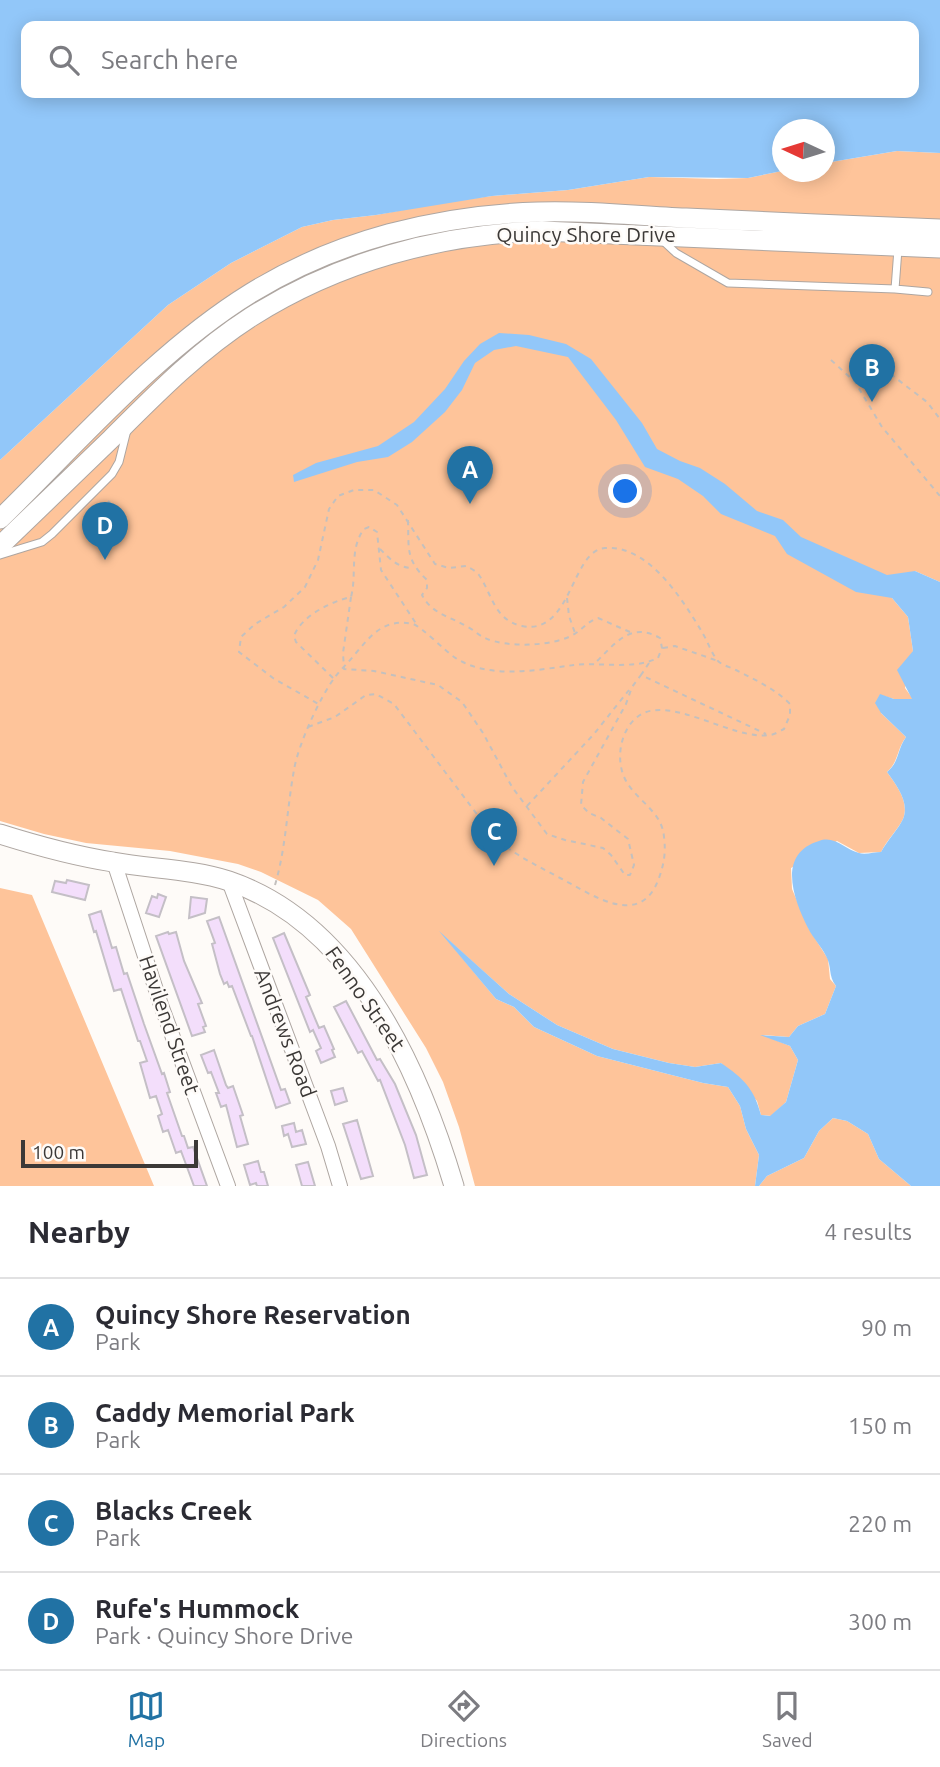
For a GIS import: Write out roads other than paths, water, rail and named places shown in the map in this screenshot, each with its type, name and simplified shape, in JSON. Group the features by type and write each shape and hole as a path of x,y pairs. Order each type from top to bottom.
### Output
{"main road":[{"name":"Quincy Shore Drive","path":"0,519 156,367 224,311 253,292 307,264 387,234 448,219 541,212 899,237 940,248"},
{"name":"Quincy Shore Drive","path":"0,546 184,367 250,318 306,287 388,255 449,239 514,232 899,237 940,229"},
{"name":"Fenno Street","path":"0,834 57,851 229,881 270,900 310,927 332,949 391,1032 422,1091 454,1186"}],"street":[{"name":"Havilend Street","path":"114,862 161,1005 228,1186"},
{"name":"Andrews Road","path":"229,881 328,1146 340,1186"}],"lane":[{"path":"656,235 676,253 728,283 928,292"},
{"path":"895,289 899,237"},
{"path":"0,555 42,542 112,474 119,462 130,420"}],"water":[{"path":"0,0 940,0 940,153 897,151 835,161 835,119 772,119 772,173 748,178 649,177 568,190 492,196 333,220 302,227 231,263 168,305 0,460"},
{"path":"499,333 529,335 566,344 591,359 642,423 657,449 700,468 725,484 757,511 783,520 801,537 887,575 915,571 940,582 940,1186 911,1186 879,1159 868,1134 847,1121 833,1118 819,1131 804,1158 767,1176 759,1186 755,1186 759,1155 746,1129 740,1106 728,1087 597,1056 534,1027 514,1007 496,999 439,931 509,994 557,1025 613,1049 669,1063 695,1067 721,1063 747,1084 761,1115 770,1116 786,1102 798,1060 790,1046 760,1035 789,1037 798,1026 825,1014 836,986 828,960 808,928 794,892 793,867 797,856 806,847 825,840 835,841 861,854 881,852 905,813 901,794 887,772 894,764 906,737 881,713 875,703 880,694 894,699 912,699 897,670 913,651 908,617 892,598 856,592 787,554 775,536 721,514 703,496 678,479 645,467 616,420 568,357 516,346 494,350 475,363 462,390 445,412 412,442 388,457 357,462 294,482 293,475 316,463 378,446 414,422 445,389 464,361 480,344"}],"place":[{"name":"Caddy Memorial Park","path":"872,402"},
{"name":"Quincy Shore Reservation","path":"470,504"},
{"name":"Rufe's Hummock","path":"105,560"},
{"name":"Blacks Creek","path":"494,866"}]}
